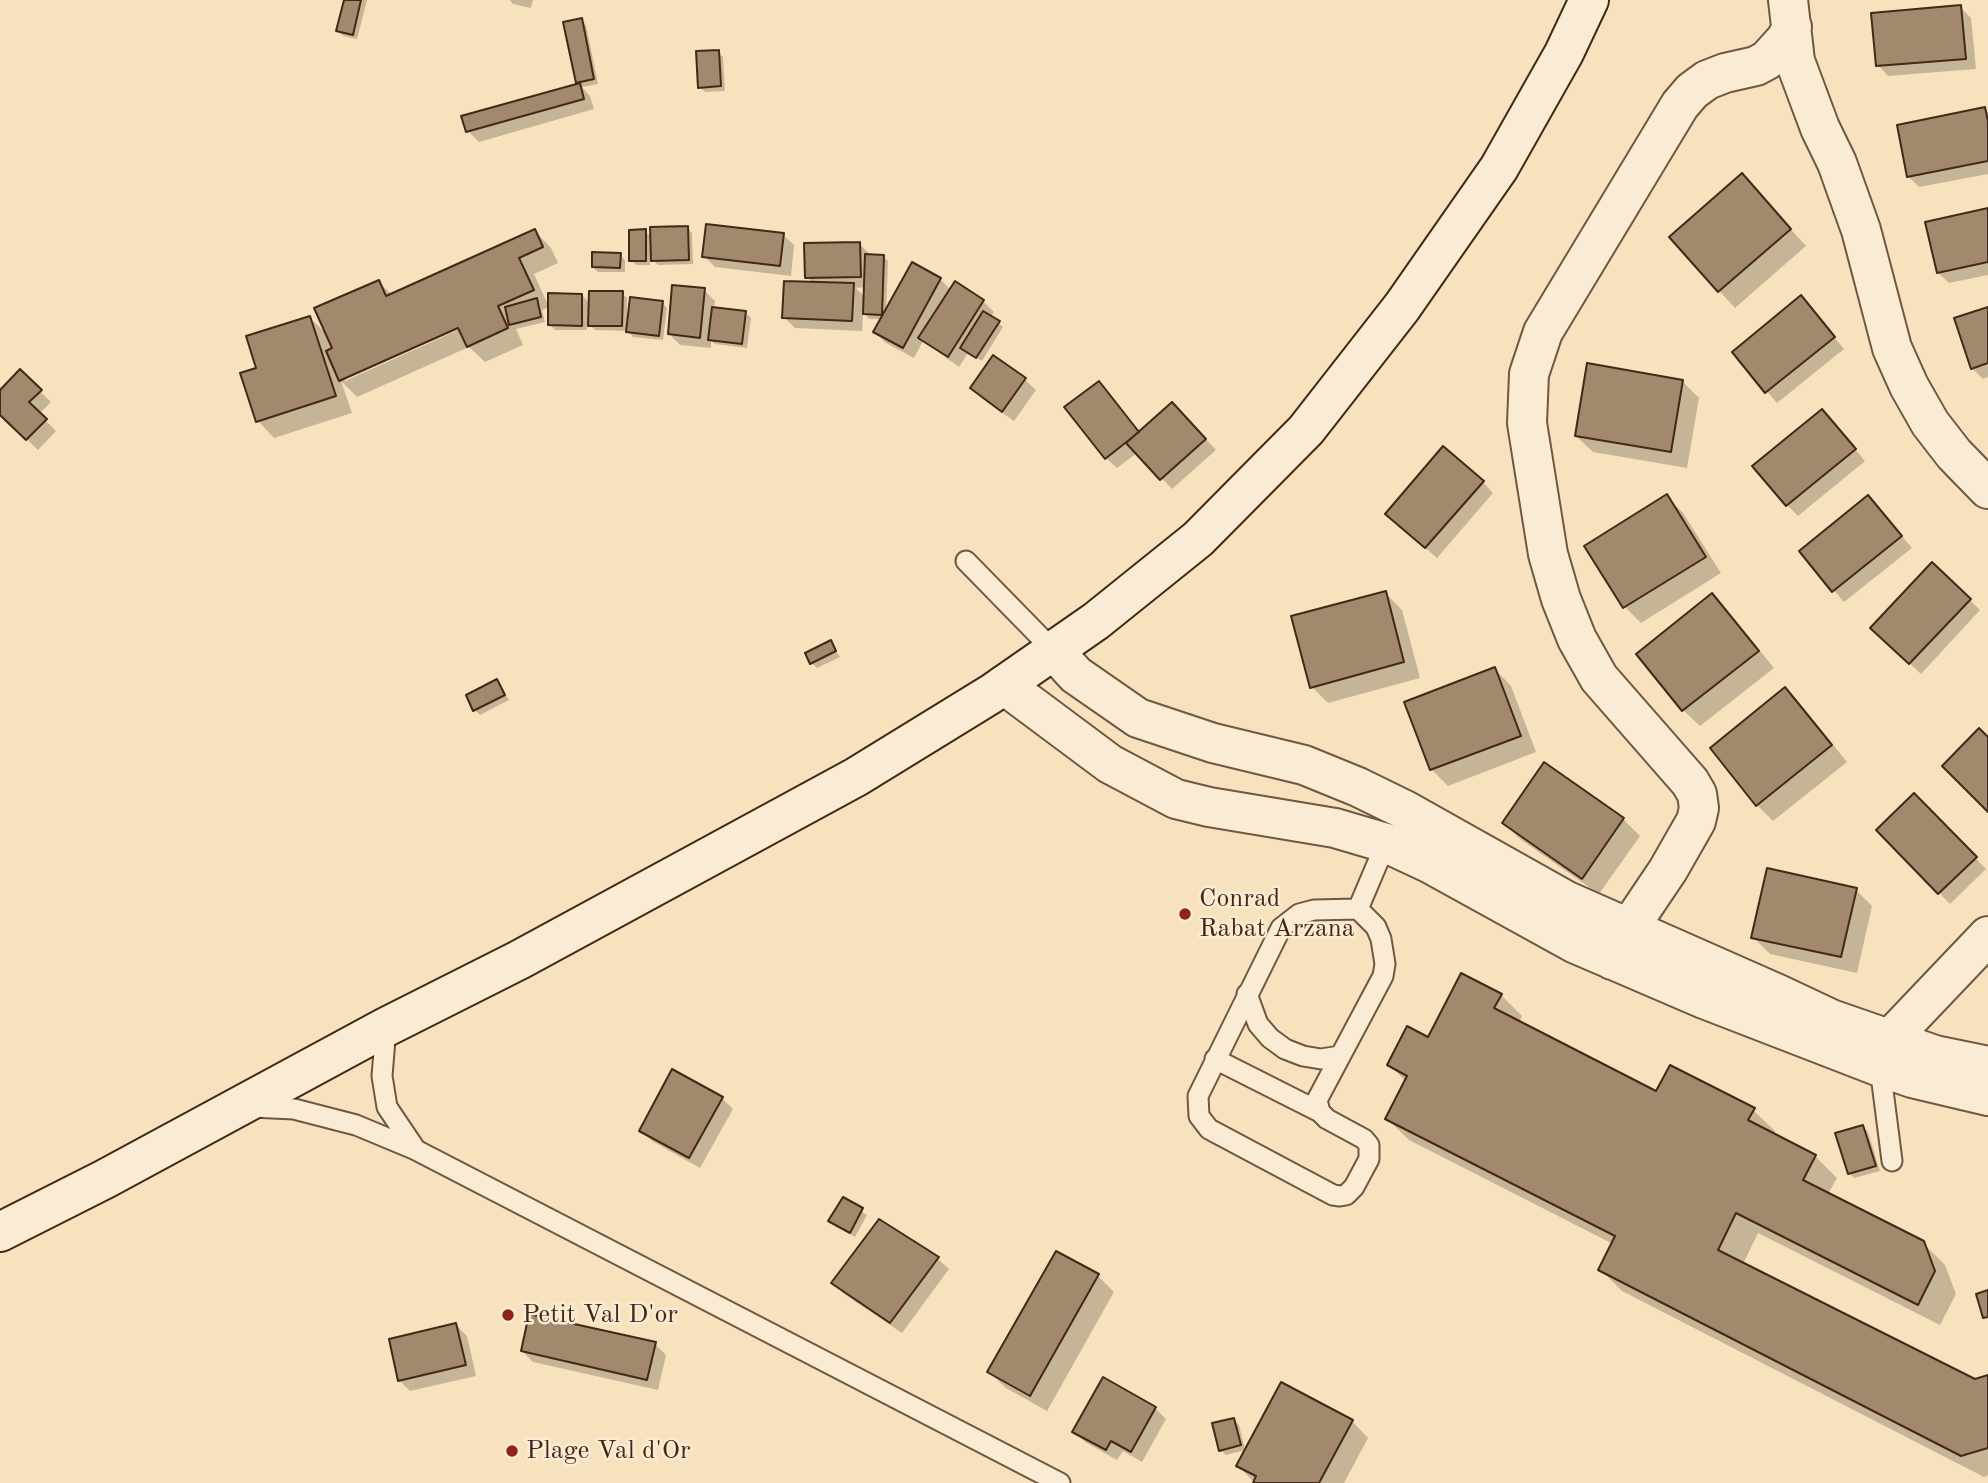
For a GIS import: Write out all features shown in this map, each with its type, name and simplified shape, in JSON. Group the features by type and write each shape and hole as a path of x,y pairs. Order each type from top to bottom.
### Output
{"street":[{"path":"0,1233 106,1179 386,1027 530,954 856,777 1004,685 1096,621 1198,539 1306,430 1402,307 1499,168 1564,53 1589,0"},
{"path":"1621,944 1696,821 1699,808 1697,794 1690,782 1599,678 1577,639 1561,599 1548,554 1527,423 1529,374 1542,332 1680,105 1692,91 1707,80 1767,60 1786,40 1790,13"},
{"path":"1790,13 1795,61 1810,103 1838,163 1861,230 1892,348 1930,423 1954,454 1988,489"},
{"path":"1743,70 1788,89 1810,103"},
{"path":"1054,651 1076,675 1138,718 1213,743 1304,765 1405,810 1567,901 1621,944 1704,999 1885,1054 1935,1055 1988,1066"},
{"path":"1004,685 1110,764 1176,799 1335,828 1386,843 1431,864 1576,944 1621,944"},
{"path":"1110,764 1138,718"},
{"path":"1885,1054 1988,936"},
{"path":"1885,1054 1912,1078 1988,1096"}],"lane":[{"path":"966,561 1054,651"},
{"path":"1358,909 1386,843"},
{"path":"1215,1059 1320,1112 1327,1119 1364,1139 1370,1145 1369,1159 1354,1187 1346,1195 1333,1195 1209,1129 1199,1116 1198,1096 1215,1059 1276,937 1289,920 1298,914 1314,911 1358,909 1376,927 1381,939 1385,964 1383,976 1319,1094 1317,1100 1320,1112"},
{"path":"1247,994 1258,1024 1270,1038 1285,1049 1321,1059 1340,1056"},
{"path":"386,1027 382,1076 387,1107 416,1150"},
{"path":"1885,1054 1892,1161"},
{"path":"236,1107 294,1109 356,1125 416,1150 1060,1483"}],"building":[{"path":"344,0 361,0 353,35 336,31"},
{"path":"1961,5 1966,59 1876,66 1871,13"},
{"path":"582,18 594,79 576,83 563,22"},
{"path":"719,50 721,86 698,88 696,51"},
{"path":"580,83 584,99 466,132 461,116"},
{"path":"1985,107 1988,121 1988,161 1907,177 1897,125"},
{"path":"1742,173 1791,229 1718,292 1669,237"},
{"path":"1988,208 1988,262 1937,273 1925,222"},
{"path":"706,224 784,233 780,266 702,257"},
{"path":"688,226 689,260 651,261 650,227"},
{"path":"535,229 543,247 519,258 534,290 498,306 508,328 467,347 458,328 339,381 326,351 332,348 314,308 379,280 386,296"},
{"path":"646,229 646,261 629,261 629,230"},
{"path":"860,242 861,277 805,278 804,243"},
{"path":"592,252 621,253 620,268 592,267"},
{"path":"865,254 884,255 882,315 863,314"},
{"path":"912,262 941,278 903,348 873,332"},
{"path":"784,281 854,283 852,321 782,318"},
{"path":"955,281 984,300 948,357 918,338"},
{"path":"672,285 705,288 700,338 668,334"},
{"path":"589,291 623,291 622,326 588,326"},
{"path":"548,293 582,294 582,326 548,325"},
{"path":"1801,295 1835,337 1765,393 1732,352"},
{"path":"630,297 663,301 659,336 626,332"},
{"path":"537,298 541,317 509,325 505,307"},
{"path":"712,307 746,311 742,344 708,340"},
{"path":"1988,307 1988,363 1971,369 1954,318"},
{"path":"983,311 1000,321 976,358 960,348"},
{"path":"310,316 336,396 256,422 240,373 256,368 246,336"},
{"path":"993,355 1026,378 1002,412 970,388"},
{"path":"1587,363 1683,380 1671,452 1575,436"},
{"path":"20,369 42,390 29,402 47,419 26,440 0,415 0,390"},
{"path":"1099,381 1139,432 1105,459 1064,407"},
{"path":"1172,402 1206,439 1160,480 1126,443"},
{"path":"1822,409 1856,449 1786,506 1752,466"},
{"path":"1443,446 1484,481 1425,548 1385,514"},
{"path":"1667,494 1706,557 1623,608 1584,546"},
{"path":"1868,495 1902,536 1832,592 1799,551"},
{"path":"1932,562 1971,599 1909,664 1870,628"},
{"path":"1386,591 1404,662 1310,688 1291,616"},
{"path":"1712,593 1759,651 1682,711 1636,654"},
{"path":"831,640 836,651 810,664 805,653"},
{"path":"1495,667 1521,736 1430,770 1404,702"},
{"path":"497,679 505,695 473,711 466,695"},
{"path":"1785,687 1832,745 1756,806 1710,748"},
{"path":"1979,728 1988,737 1988,812 1942,766"},
{"path":"1544,762 1624,818 1582,879 1502,823"},
{"path":"1914,793 1977,857 1938,894 1876,830"},
{"path":"1767,868 1857,888 1841,957 1751,938"},
{"path":"1461,973 1502,994 1494,1008 1656,1091 1670,1065 1755,1108 1748,1120 1816,1155 1803,1180 1924,1241 1935,1271 1918,1305 1736,1213 1718,1250 1975,1379 1988,1375 1988,1448 1961,1456 1598,1270 1615,1236 1385,1119 1407,1076 1387,1065 1407,1026 1428,1037"},
{"path":"672,1069 723,1097 689,1158 639,1131"},
{"path":"1863,1125 1876,1166 1848,1174 1835,1133"},
{"path":"843,1197 863,1208 850,1233 828,1221"},
{"path":"879,1219 939,1257 890,1323 831,1283"},
{"path":"1056,1251 1099,1274 1030,1396 987,1372"},
{"path":"1988,1290 1988,1317 1983,1318 1976,1294"},
{"path":"529,1314 656,1342 647,1380 521,1351"},
{"path":"456,1323 466,1365 398,1381 389,1339"},
{"path":"1103,1377 1156,1407 1131,1452 1111,1441 1106,1450 1072,1432"},
{"path":"1281,1382 1353,1420 1319,1483 1253,1483 1256,1476 1236,1466"},
{"path":"1234,1418 1241,1445 1219,1451 1212,1423"}],"place":[{"name":"Conrad Rabat Arzana","path":"1185,914"},
{"name":"Petit Val D'or","path":"508,1315"},
{"name":"Plage Val d'Or","path":"512,1451"}]}
